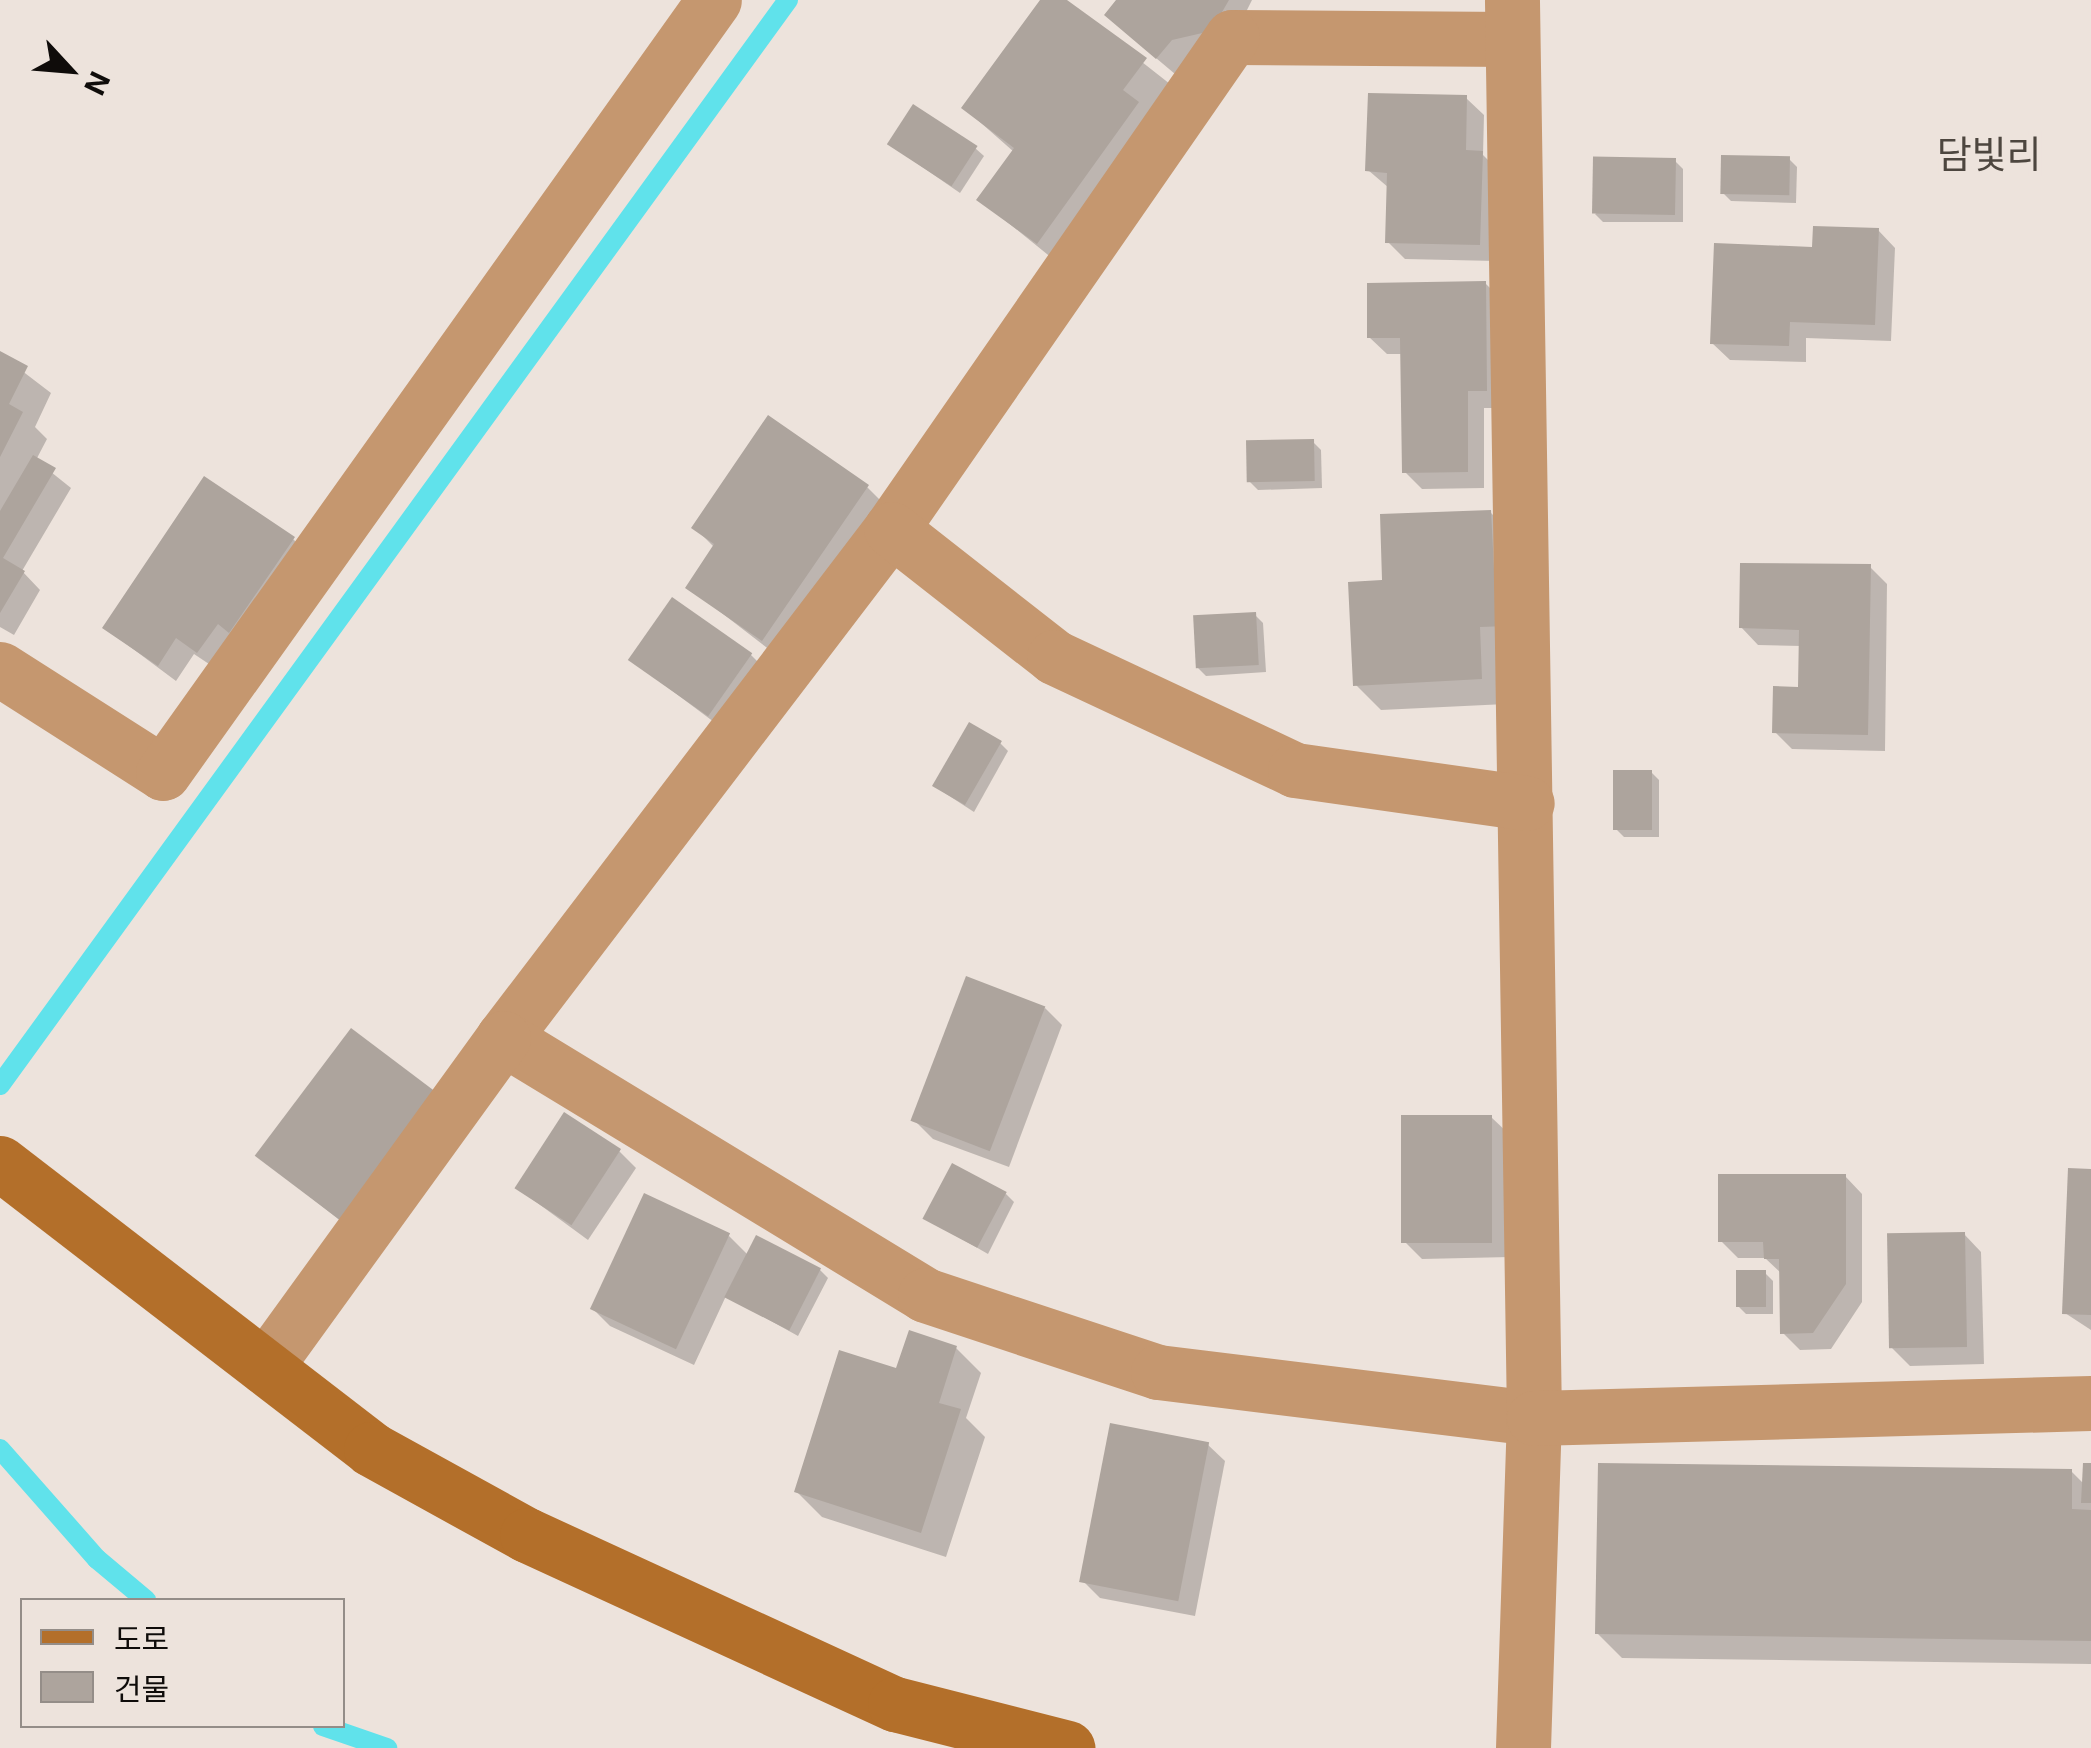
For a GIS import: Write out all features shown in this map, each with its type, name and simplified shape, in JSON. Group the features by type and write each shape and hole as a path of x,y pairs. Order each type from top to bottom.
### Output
{"street":[{"path":"0,669 163,773 714,0"},
{"path":"265,1367 504,1038 891,529 1232,37 1512,20 1534,1418 1523,1748"},
{"path":"891,529 1054,656 1295,770 1527,803"},
{"path":"504,1038 924,1295 1158,1372 1534,1418 2091,1403"},
{"path":"17,1176 371,1449 528,1534 895,1704 1067,1748"}],"building":[{"path":"1040,0 1067,0 1147,58 1123,90 1139,102 1037,244 976,200 1014,148 961,108"},
{"path":"1116,0 1229,0 1211,31 1172,40 1156,59 1104,15"},
{"path":"1368,93 1467,95 1466,150 1483,151 1480,245 1385,243 1387,173 1365,171"},
{"path":"913,104 978,146 951,186 887,144"},
{"path":"1721,155 1790,156 1789,195 1720,194"},
{"path":"1593,157 1676,158 1675,215 1592,214"},
{"path":"1813,226 1879,228 1875,325 1790,322 1789,346 1710,344 1714,243 1812,247"},
{"path":"1486,281 1487,391 1468,391 1468,472 1402,473 1400,338 1367,338 1367,283"},
{"path":"0,351 28,366 9,404 23,412 0,457"},
{"path":"768,415 869,485 762,641 685,588 714,544 691,528"},
{"path":"1314,439 1315,481 1247,482 1246,440"},
{"path":"33,455 56,468 3,558 25,571 0,613 0,511"},
{"path":"204,476 295,537 229,633 218,624 197,653 176,638 158,666 102,628"},
{"path":"1491,510 1494,569 1507,626 1480,627 1482,679 1353,686 1348,582 1382,580 1380,514"},
{"path":"1740,563 1871,564 1868,735 1772,733 1773,686 1798,687 1799,630 1739,628"},
{"path":"672,597 752,653 708,716 628,660"},
{"path":"1256,612 1259,665 1196,668 1193,615"},
{"path":"969,722 1002,741 965,805 932,786"},
{"path":"1613,770 1652,770 1652,830 1613,830"},
{"path":"966,976 1045,1006 990,1151 910,1121"},
{"path":"351,1028 448,1101 352,1229 255,1156"},
{"path":"564,1112 621,1149 571,1225 514,1188"},
{"path":"1401,1115 1492,1115 1492,1243 1401,1243"},
{"path":"952,1163 1007,1192 977,1248 922,1219"},
{"path":"2068,1168 2091,1169 2091,1315 2062,1314"},
{"path":"1718,1174 1846,1174 1846,1284 1813,1333 1780,1334 1779,1259 1764,1259 1763,1242 1718,1242"},
{"path":"644,1193 730,1233 676,1349 590,1309"},
{"path":"1965,1232 1967,1347 1889,1348 1887,1233"},
{"path":"756,1235 821,1268 789,1331 724,1297"},
{"path":"1736,1270 1766,1270 1766,1307 1736,1307"},
{"path":"909,1330 957,1346 939,1403 961,1409 921,1533 794,1492 839,1350 896,1368"},
{"path":"1110,1423 1209,1442 1178,1601 1079,1582"},
{"path":"1598,1463 2072,1469 2072,1509 2091,1510 2091,1641 1595,1634"},
{"path":"2083,1463 2091,1463 2091,1503 2081,1503"}],"waterway":[{"path":"0,1085 788,0"},
{"path":"0,1449 97,1559 144,1598"},
{"path":"329,1728 387,1748"}],"district":[{"name":"담빛리","path":"1989,155"}]}
